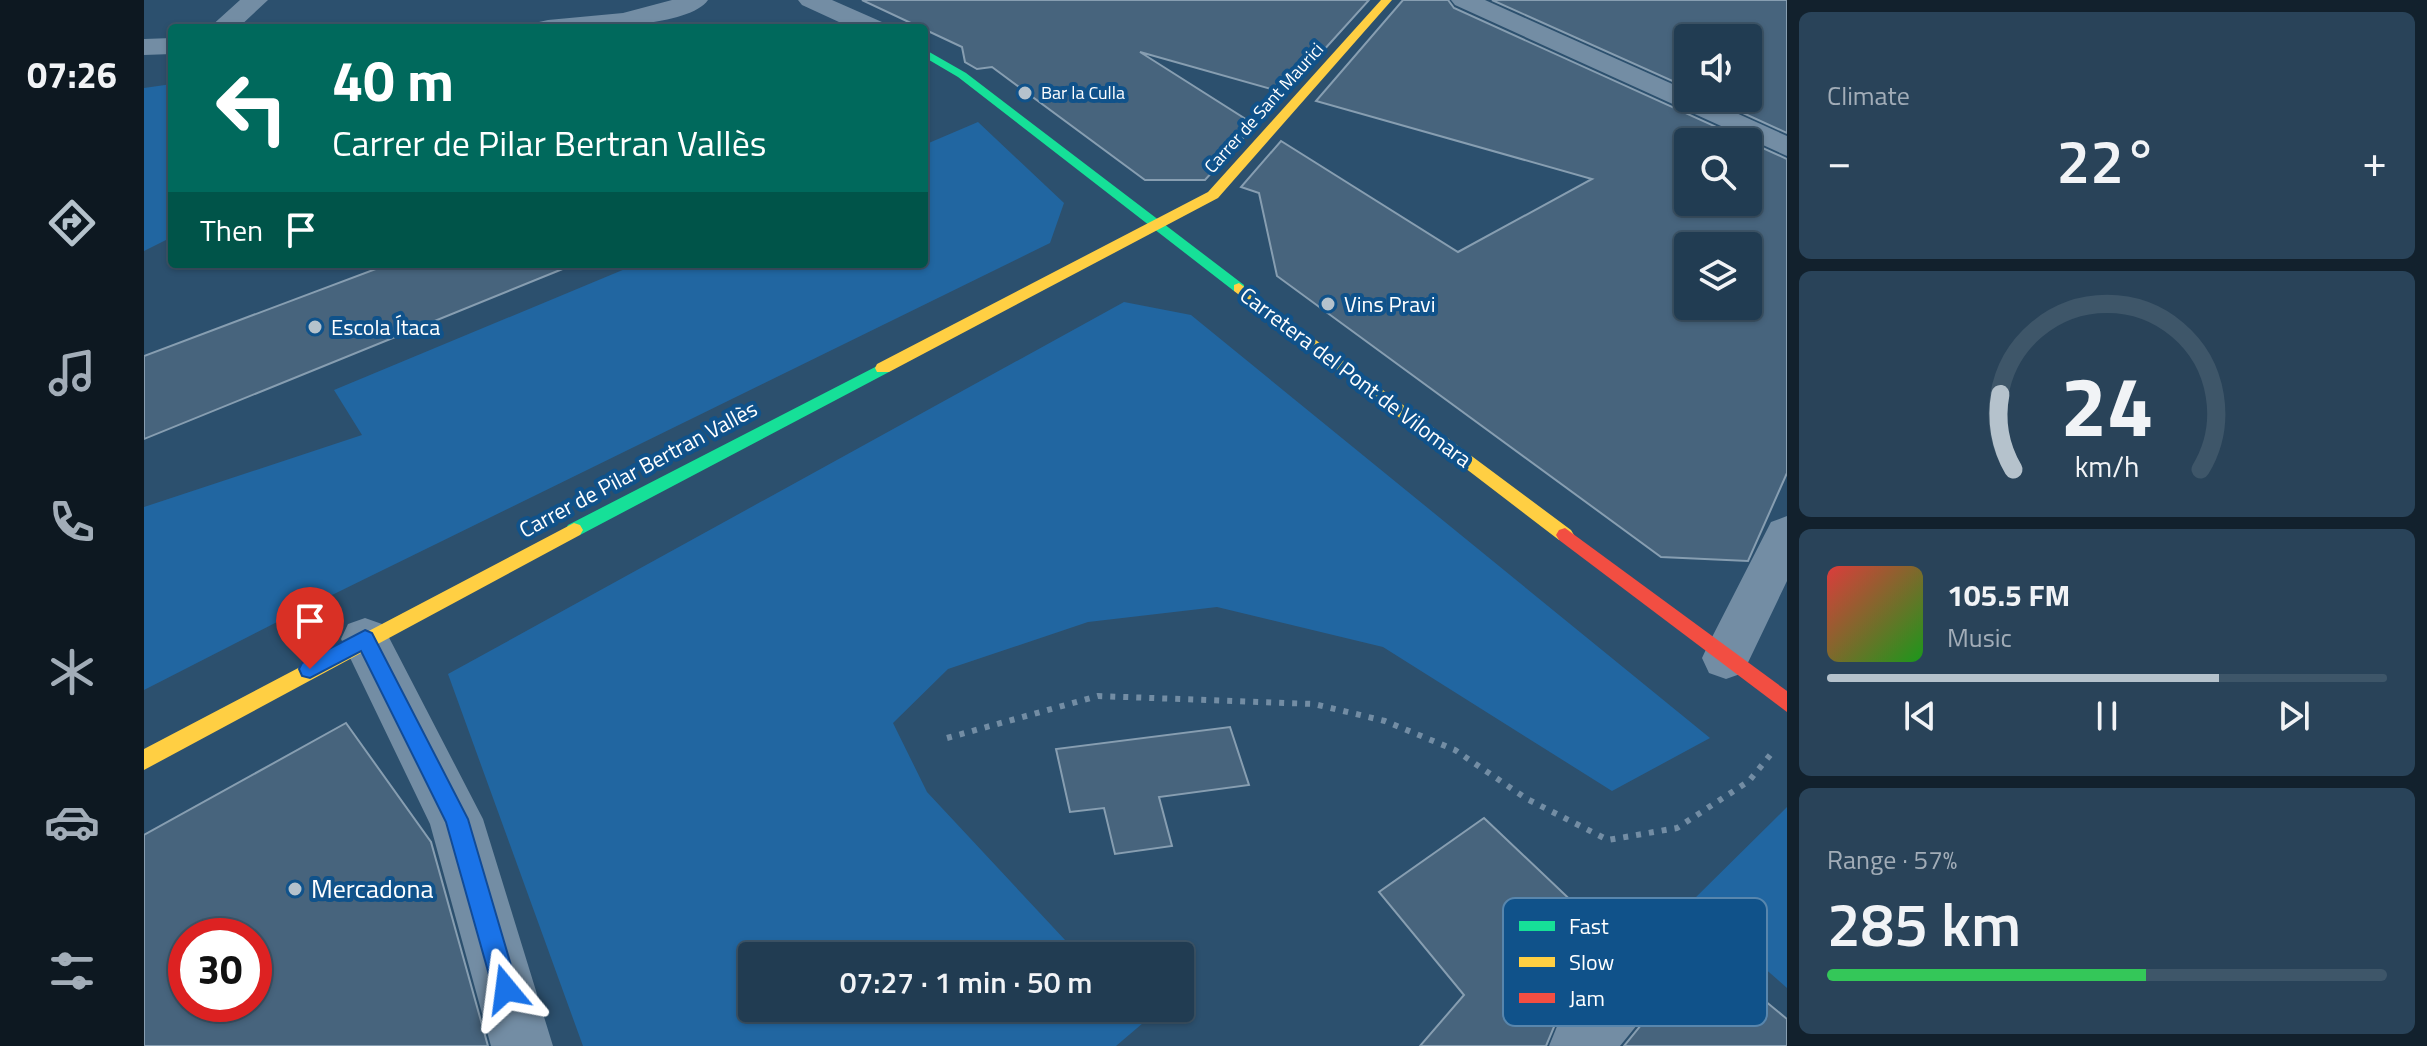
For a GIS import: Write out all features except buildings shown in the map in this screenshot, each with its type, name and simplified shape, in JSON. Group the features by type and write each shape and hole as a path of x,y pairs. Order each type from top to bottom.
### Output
{"street":[{"path":"227,24 255,0"},
{"path":"606,24 673,9 695,0"},
{"path":"811,0 864,24"},
{"name":"Carrer de Sant Maurici","path":"1158,226 1213,195 1387,0"},
{"path":"1464,0 1787,147"},
{"path":"144,47 168,46"},
{"name":"Carretera del Pont de Vilomara","path":"928,54 962,75 1787,703"},
{"name":"Carrer de Pilar Bertran Vallès","path":"144,760 365,639 1158,226"},
{"path":"1726,658 1787,534"},
{"path":"365,639 456,819 522,1046"},
{"path":"1580,1046 1597,1026"}],"path":[{"path":"947,738 1098,696 1314,704 1385,721 1455,750 1527,799 1608,840 1677,828 1749,781 1778,746"}],"shaded area":[{"path":"168,85 168,239 144,251 144,88"},
{"path":"978,122 1064,203 1050,243 144,690 144,507 362,435 334,390 627,268 928,268 928,143"},
{"path":"1124,302 1191,315 1710,738 1612,791 1383,647 1217,607 1088,622 948,669 893,723 927,792 1067,942 738,942 738,1022 1143,1023 1116,1046 583,1046 448,674"},
{"path":"1787,807 1787,988 1767,970 1767,898 1695,898"}],"traffic: fast":[{"path":"928,54 962,75 1239,288"},
{"path":"574,530 883,368"}],"traffic: slow":[{"path":"883,368 1213,195 1387,0"},
{"path":"1239,288 1565,535"},
{"path":"144,760 574,530"}],"traffic: jam":[{"path":"1565,535 1787,703"}],"place":[{"name":"Bar la Culla","path":"1025,93"},
{"name":"Vins Pravi","path":"1328,304"},
{"name":"Escola Ítaca","path":"315,327"},
{"name":"Mercadona","path":"295,889"}],"route":[{"path":"310,669 365,639 456,819 506,989"}]}
